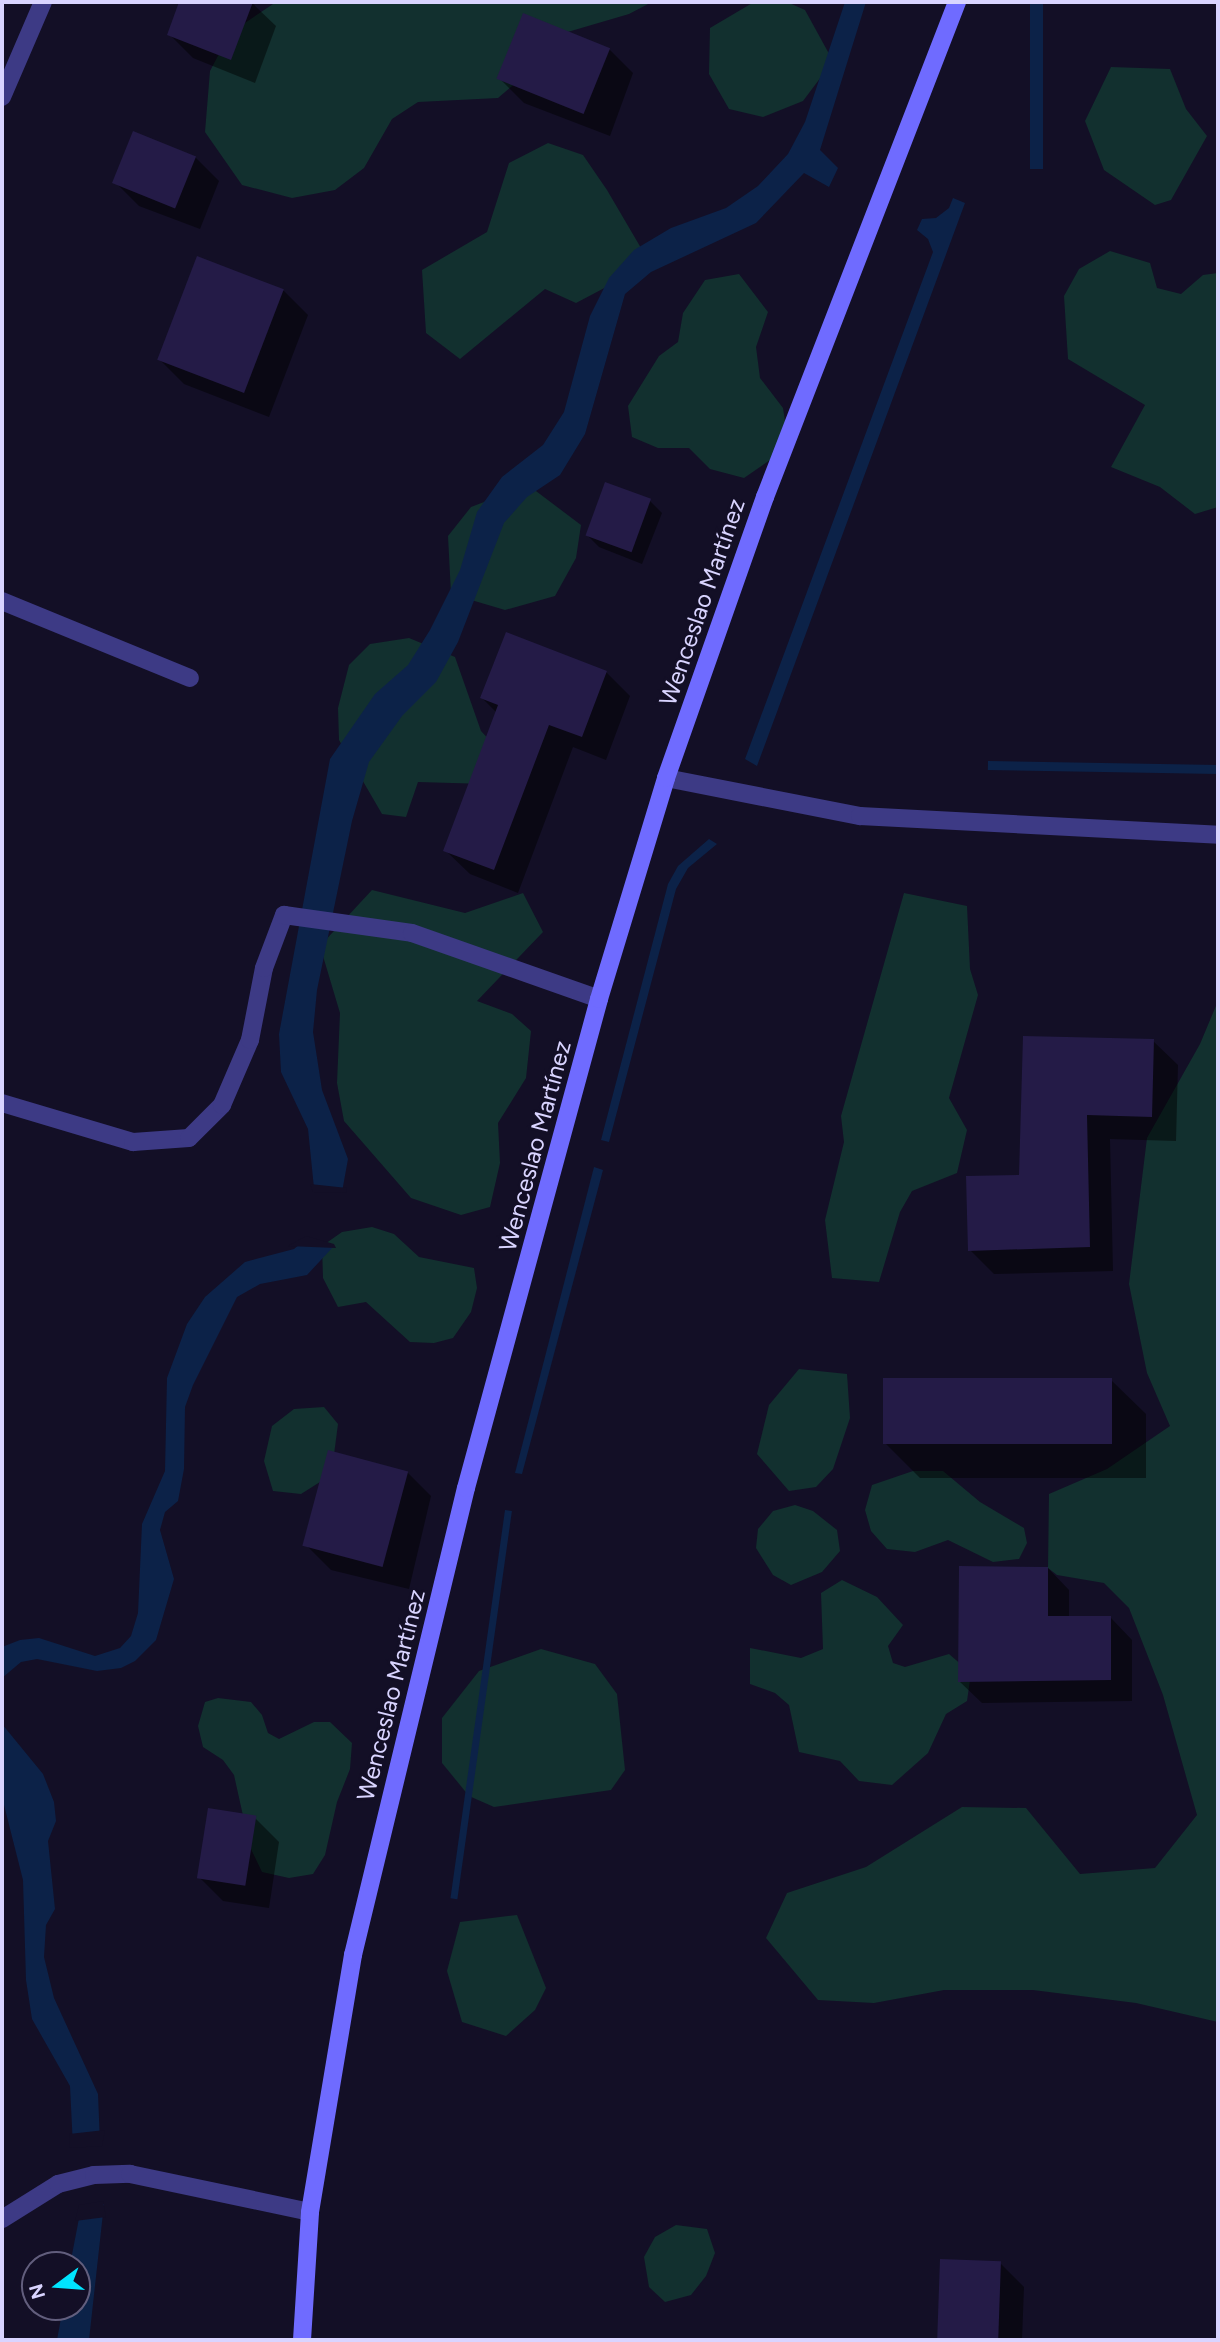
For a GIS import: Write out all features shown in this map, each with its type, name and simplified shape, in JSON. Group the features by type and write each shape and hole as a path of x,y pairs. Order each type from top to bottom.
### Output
{"main road":[{"name":"Wenceslao Martínez","path":"302,2340 310,2212 353,1955 466,1488 599,999 666,778 765,497 957,2"}],"street":[{"path":"2,97 43,2"},
{"path":"2,601 190,678"},
{"path":"666,778 860,816 1218,835"},
{"path":"2,1103 133,1142 190,1138 222,1105 250,1040 264,968 284,915 412,933 599,999"},
{"path":"2,2218 58,2184 94,2175 130,2174 310,2212"}],"green space":[{"path":"276,2 652,2 629,14 554,36 531,70 498,98 418,102 392,119 364,168 335,190 292,198 242,185 205,132 210,71 230,33"},
{"path":"754,2 787,2 805,10 833,61 803,101 763,117 729,109 709,74 710,28"},
{"path":"1111,67 1170,69 1186,109 1207,136 1171,200 1155,205 1104,170 1085,121"},
{"path":"548,143 583,155 607,190 641,248 631,274 576,303 545,289 460,359 426,333 422,270 487,232 509,163"},
{"path":"1110,251 1150,263 1157,288 1181,294 1203,275 1218,273 1218,507 1195,514 1160,487 1111,467 1145,405 1068,359 1064,296 1079,269"},
{"path":"739,274 768,312 756,347 760,378 783,408 789,447 744,478 710,469 689,448 658,448 632,437 628,406 659,356 678,342 683,313 705,280"},
{"path":"528,485 581,525 576,558 555,596 505,610 451,594 448,536 471,507"},
{"path":"409,638 455,657 481,731 495,746 487,784 418,782 406,817 382,814 339,740 338,708 349,665 370,644"},
{"path":"372,890 465,913 523,893 543,932 477,1001 512,1014 531,1031 526,1078 498,1123 500,1163 490,1207 461,1215 411,1198 344,1121 337,1083 340,1013 320,946"},
{"path":"904,893 967,906 970,969 978,995 949,1098 967,1130 957,1173 912,1191 900,1212 879,1282 832,1278 825,1220 844,1142 841,1116"},
{"path":"1218,1001 1218,2022 1136,2003 1033,1990 944,1990 874,2003 818,2000 766,1938 787,1893 866,1867 962,1807 1026,1808 1080,1874 1155,1868 1197,1815 1163,1695 1129,1608 1104,1583 1057,1575 1048,1568 1049,1494 1107,1469 1170,1426 1147,1373 1129,1284 1147,1138 1200,1044"},
{"path":"372,1227 394,1234 419,1257 474,1268 477,1288 471,1312 453,1338 434,1343 410,1342 366,1302 338,1307 323,1278 322,1246 342,1232"},
{"path":"799,1369 847,1374 850,1418 833,1469 816,1487 789,1491 757,1454 769,1405"},
{"path":"324,1407 338,1424 333,1462 320,1482 301,1494 273,1491 264,1461 272,1426 294,1409"},
{"path":"913,1471 943,1471 980,1502 1024,1528 1027,1543 1019,1559 993,1562 948,1540 915,1552 887,1549 871,1531 865,1510 872,1485"},
{"path":"795,1505 813,1511 837,1530 840,1551 822,1572 791,1585 773,1575 756,1548 758,1529 773,1511"},
{"path":"842,1580 877,1597 903,1625 888,1646 893,1663 905,1667 949,1654 971,1673 967,1701 946,1714 928,1753 892,1785 859,1781 840,1761 799,1752 789,1705 775,1693 750,1684 750,1648 801,1658 823,1649 821,1593"},
{"path":"541,1649 595,1664 617,1694 625,1770 611,1790 494,1807 469,1796 442,1763 442,1718 479,1671"},
{"path":"218,1698 251,1702 262,1715 268,1733 279,1739 314,1722 330,1722 352,1743 350,1769 337,1802 325,1855 313,1874 289,1878 262,1872 250,1847 234,1775 223,1760 203,1747 198,1726 205,1702"},
{"path":"517,1915 546,1988 535,2010 506,2036 462,2022 447,1971 460,1922"},
{"path":"676,2225 707,2229 715,2253 706,2276 691,2295 665,2302 649,2287 644,2257 655,2237"}],"water":[{"path":"845,2 866,2 820,150 838,168 829,187 804,173 756,223 651,272 625,294 585,434 560,475 527,497 504,523 458,642 436,682 402,716 369,762 352,821 317,990 313,1032 322,1090 348,1159 342,1192 314,1188 308,1129 281,1072 279,1034 330,759 375,694 408,665 430,630 460,570 477,512 502,477 543,445 564,412 590,316 609,278 634,250 671,228 726,208 758,186 788,154 805,122"},
{"path":"1030,2 1043,2 1043,169 1030,169"},
{"path":"953,198 965,203 757,766 745,759 933,252 928,239 917,230 922,219 936,218 949,208"},
{"path":"988,761 1218,765 1218,774 988,770"},
{"path":"709,839 717,844 688,868 676,889 609,1142 601,1140 668,884 678,866"},
{"path":"594,1167 603,1170 522,1474 515,1473"},
{"path":"306,1239 333,1247 307,1275 260,1284 237,1297 193,1385 185,1407 184,1469 178,1501 165,1512 160,1530 174,1579 156,1640 135,1661 121,1668 97,1671 37,1659 21,1662 2,1678 2,1647 20,1640 39,1638 95,1656 120,1648 131,1636 138,1613 142,1524 165,1471 167,1378 187,1324 205,1297 245,1262 294,1249"},
{"path":"505,1510 512,1511 457,1899 450,1898"},
{"path":"2,1724 43,1774 54,1802 56,1821 48,1841 55,1909 46,1925 44,1957 54,1998 98,2094 100,2143 73,2147 70,2086 32,2019 26,1980 23,1880 2,1797"},
{"path":"104,2204 89,2340 57,2340 60,2321 91,2321 91,2251 73,2251 81,2208"}],"pier":[{"path":"310,1184 347,1188 346,1193 313,1192"},
{"path":"306,1236 334,1244 336,1248 288,1246"},
{"path":"105,2130 102,2146 70,2148 69,2134"},
{"path":"103,2201 106,2217 75,2221 79,2205"}],"building":[{"path":"179,2 253,2 231,60 167,35"},
{"path":"523,13 610,48 584,114 496,79"},
{"path":"133,131 196,156 175,208 112,183"},
{"path":"197,256 284,289 244,393 157,360"},
{"path":"605,482 651,499 632,552 586,536"},
{"path":"506,632 607,671 582,737 549,725 494,870 443,851 498,705 480,698"},
{"path":"1023,1036 1154,1039 1152,1117 1087,1115 1090,1247 968,1251 966,1176 1019,1175"},
{"path":"883,1378 1112,1378 1112,1444 883,1444"},
{"path":"328,1450 408,1471 383,1567 302,1546"},
{"path":"959,1566 1048,1567 1048,1616 1111,1616 1111,1680 958,1682"},
{"path":"208,1808 256,1816 245,1886 197,1878"},
{"path":"940,2259 1001,2261 998,2340 937,2340"}]}
